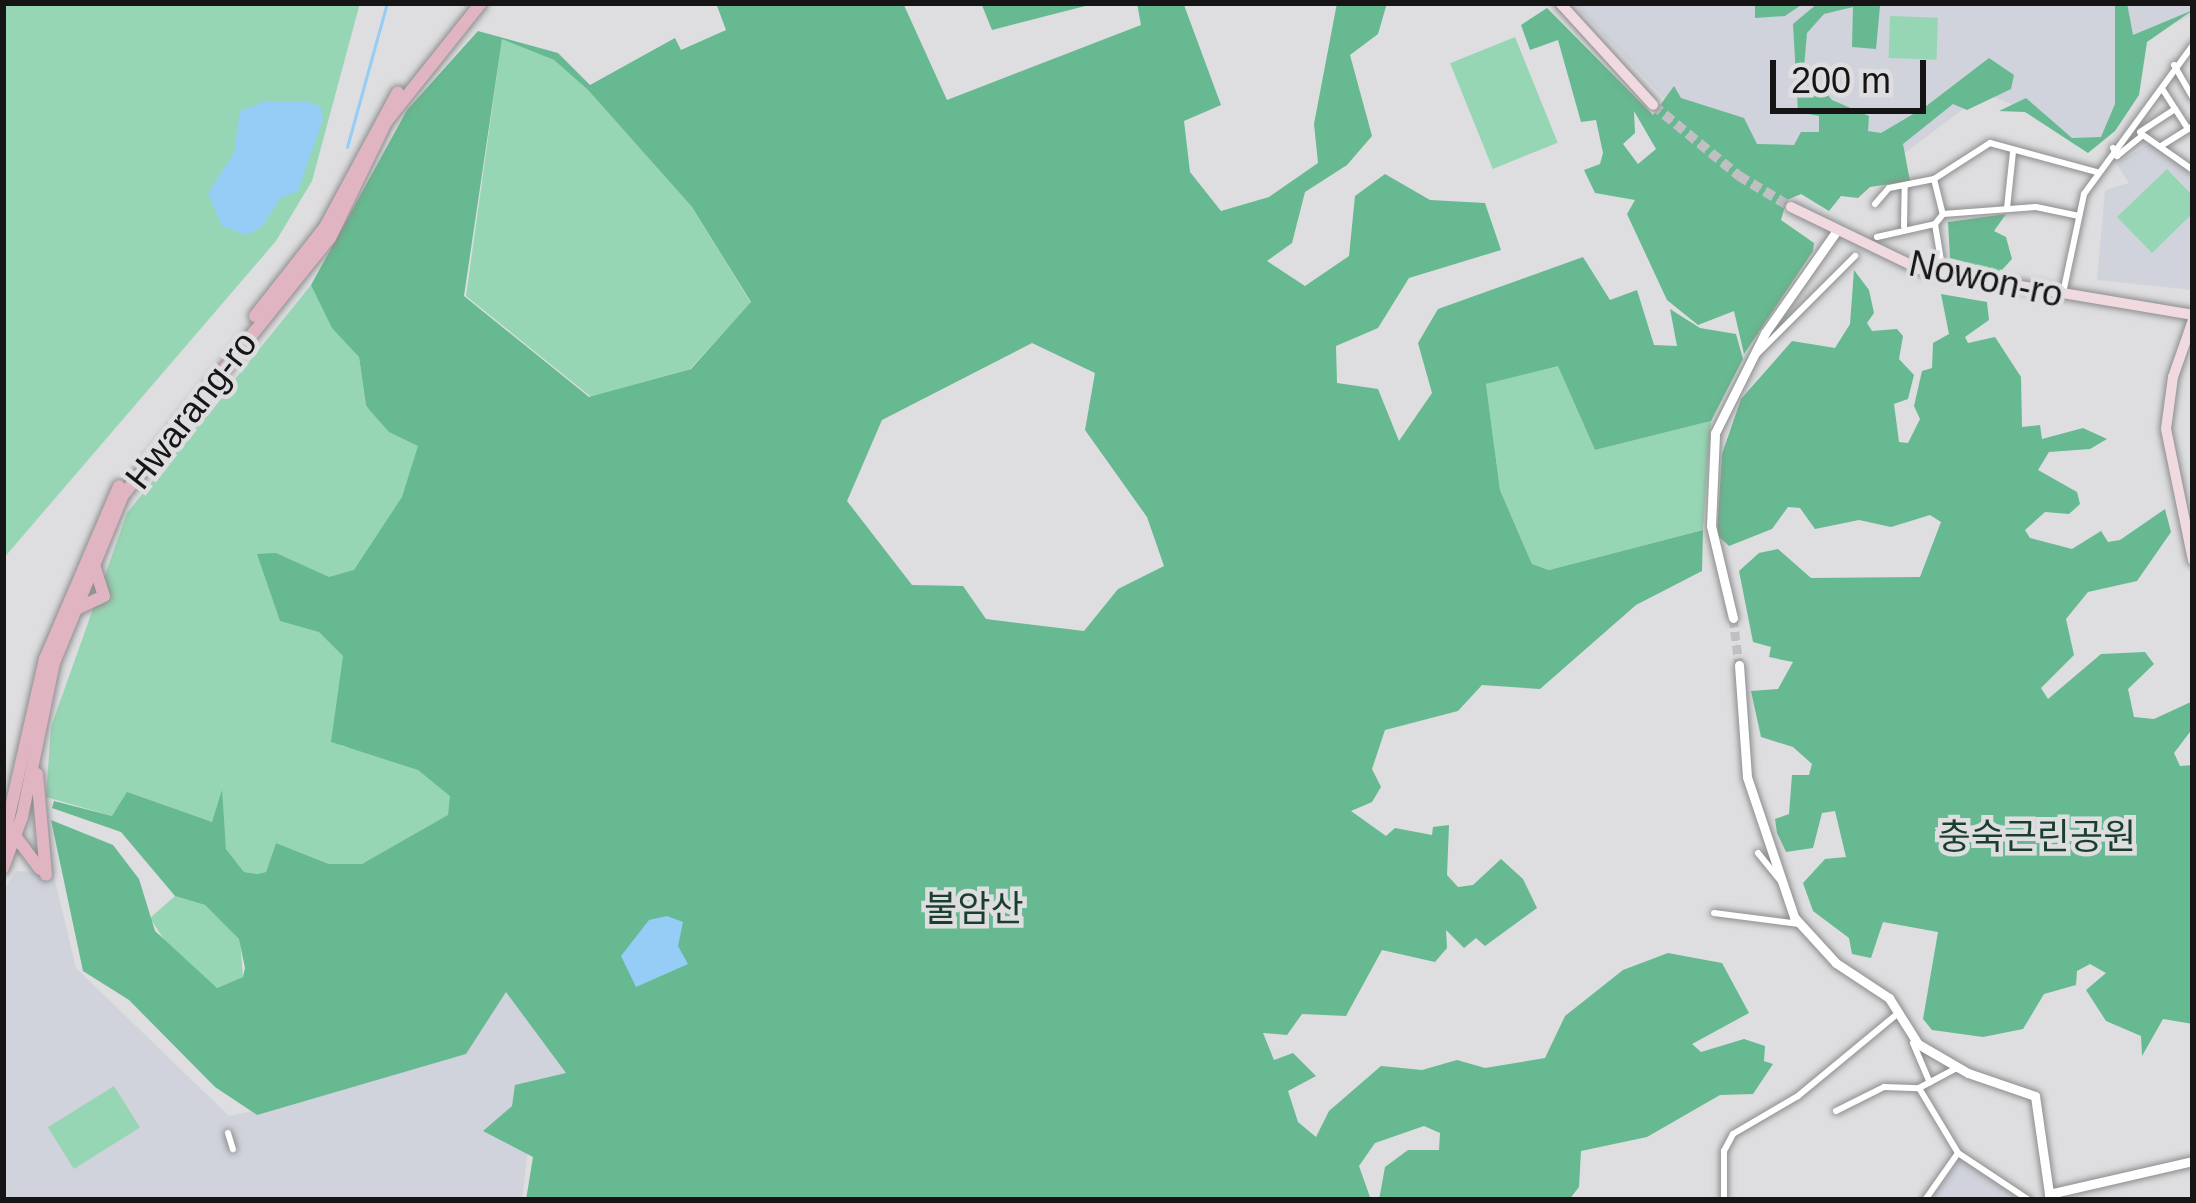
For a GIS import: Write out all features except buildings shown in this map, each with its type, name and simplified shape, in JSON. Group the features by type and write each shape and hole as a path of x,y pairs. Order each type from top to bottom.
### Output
{"main road":[{"name":"Hwarang-ro","path":"11,843 32,706 95,530 128,474 305,257 384,110 472,3"},
{"name":"Hwarang-ro","path":"69,609 132,481 330,238 386,122 481,3"},
{"path":"1560,3 1653,105"},
{"name":"Nowon-ro","path":"1791,207 1835,232 1943,275 2193,318"},
{"path":"2193,318 2167,442 2193,560"},
{"path":"3,870 69,609 104,596 92,563 85,563 95,530"},
{"path":"38,730 44,875"},
{"path":"11,843 36,851 44,875"},
{"path":"3,870 25,861 44,875"}],"street":[{"path":"2062,296 2079,216 2097,172 2193,45"},
{"path":"2174,65 2193,98"},
{"path":"2161,146 2190,128 2163,90"},
{"path":"2112,147 2117,156 2175,109"},
{"path":"2131,122 2193,170"},
{"path":"1875,204 1889,188 1934,179 1990,143 2097,172"},
{"path":"2007,209 2013,152"},
{"path":"1934,179 1943,214"},
{"path":"1904,226 1905,186"},
{"path":"1943,275 1935,224 1943,214 2007,209 2079,216"},
{"path":"1877,237 1904,226 1935,224"},
{"path":"1733,618 1712,529 1709,464 1731,394 1835,232"},
{"path":"1752,359 1855,256"},
{"path":"1739,665 1747,777 1799,924 1899,1012 1930,1083"},
{"path":"1758,853 1782,884"},
{"path":"1714,913 1799,924"},
{"path":"1724,1200 1724,1151 1733,1133 1798,1096 1899,1012"},
{"path":"1912,1036 1957,1068 2036,1096 2049,1197 2193,1161"},
{"path":"1836,1111 1883,1087 1919,1088 1957,1068"},
{"path":"1919,1088 1958,1153 2029,1200"},
{"path":"228,1133 233,1149"},
{"path":"1925,1200 1958,1153"}],"shaded area":[{"path":"1573,3 2118,3 2126,104 2106,137 2090,146 2074,145 2030,111 1993,97 1966,107 1877,174 1843,181 1683,118"},
{"path":"2123,3 2193,3 2193,14 2124,49"},
{"path":"2151,143 2193,176 2193,290 2097,280 2105,190 2129,183 2116,163"},
{"path":"16,871 53,872 76,968 229,1116 312,1098 396,1066 580,889 702,975 534,1096 522,1200 3,1200 3,891"},
{"path":"1962,1159 2024,1200 1930,1200"}],"green space":[{"path":"3,3 360,3 312,181 276,241 3,559"},
{"name":"불암산","path":"716,3 903,3 947,100 1141,25 1137,3 1184,5 1221,105 1184,121 1190,172 1221,211 1269,197 1318,163 1314,124 1337,3 1387,3 1378,34 1350,55 1372,136 1347,165 1305,192 1292,243 1267,261 1305,286 1349,256 1355,196 1385,174 1430,200 1485,203 1501,250 1409,278 1378,328 1336,346 1337,383 1378,389 1399,441 1432,393 1418,343 1438,309 1583,257 1610,300 1637,290 1654,345 1677,346 1670,309 1700,328 1736,334 1743,359 1711,421 1595,450 1558,366 1486,384 1500,490 1532,564 1549,570 1703,530 1702,571 1636,605 1540,689 1482,685 1458,711 1385,730 1372,769 1381,787 1372,802 1351,811 1386,836 1395,828 1432,835 1433,827 1449,825 1447,875 1458,887 1473,885 1501,859 1523,879 1537,908 1485,946 1476,938 1464,948 1446,930 1447,948 1435,962 1382,950 1346,1016 1302,1014 1287,1035 1263,1033 1274,1060 1293,1053 1316,1076 1288,1091 1298,1122 1316,1137 1329,1111 1381,1066 1422,1070 1457,1060 1485,1068 1545,1058 1565,1016 1623,970 1668,953 1722,963 1749,1013 1692,1044 1701,1052 1744,1039 1765,1046 1764,1061 1773,1064 1753,1094 1720,1095 1647,1137 1581,1151 1579,1187 1569,1200 1379,1200 1385,1167 1408,1150 1439,1150 1440,1133 1424,1126 1375,1143 1359,1166 1371,1200 526,1200 533,1157 483,1131 512,1106 515,1085 566,1073 506,992 466,1054 257,1115 215,1087 129,1000 83,971 51,820 113,845 139,879 155,931 217,988 243,977 245,968 239,939 205,905 175,896 121,832 52,808 54,801 112,816 127,792 212,822 222,790 226,849 244,872 257,874 266,872 276,843 329,864 362,864 448,815 450,796 418,770 331,742 343,656 319,632 280,621 257,554 276,553 329,577 354,570 402,497 418,446 389,432 366,406 359,357 332,328 311,285 407,110 478,31 558,53 590,85 675,38 681,50 726,30","holes":["502,39 554,60 588,90 692,207 751,302 691,369 589,397 464,296","1032,343 1095,373 1085,430 1147,517 1164,566 1118,589 1084,631 986,619 963,586 912,585 847,501 882,420"]},
{"path":"981,3 1097,3 992,30"},
{"path":"1755,3 1804,3 1785,16 1755,18"},
{"path":"1818,3 1908,3 1880,6 1876,49 1852,47 1853,7 1824,14 1807,33 1804,67 1832,100 1869,116 1868,131 1881,133 1925,107 1989,58 2014,75 2011,89 1967,110 1953,104 1903,144 1910,181 1870,187 1858,198 1841,196 1829,211 1801,194 1787,200 1781,220 1814,243 1813,251 1744,354 1734,311 1698,325 1667,300 1627,214 1635,200 1595,193 1584,170 1600,164 1603,153 1596,120 1581,122 1558,40 1530,50 1521,25 1547,8 1653,115 1674,86 1681,98 1744,118 1757,144 1794,145 1801,132 1819,132 1819,116 1798,112 1793,24","holes":["1634,111 1656,149 1638,164 1623,144 1635,133"]},
{"path":"2115,3 2127,3 2133,35 2193,10 2147,42 2139,95 2115,131 2088,153 2025,112 1999,111 2026,98 2072,138 2101,137 2115,104"},
{"path":"1890,16 1938,18 1937,60 1889,58"},
{"path":"1515,37 1558,143 1493,169 1450,63"},
{"path":"502,38 554,60 588,90 692,207 751,303 690,369 591,397 466,296"},
{"path":"2167,169 2193,196 2193,213 2152,253 2117,217"},
{"path":"2006,214 1994,231 2006,237 2012,259 2000,272 1950,258 1948,222"},
{"name":"충숙근린공원","path":"1854,270 1869,290 1874,313 1867,323 1872,331 1897,329 1903,336 1899,359 1914,375 1908,399 1894,404 1899,442 1908,443 1920,419 1914,406 1922,371 1932,368 1933,343 1949,334 1941,294 1987,302 1989,320 1965,337 1968,343 1995,337 2021,377 2022,427 2040,425 2042,439 2083,428 2107,439 2090,449 2049,452 2038,470 2077,492 2080,504 2069,514 2045,512 2025,530 2030,538 2072,549 2101,531 2108,542 2120,540 2165,509 2171,532 2137,581 2088,592 2066,619 2074,655 2041,688 2048,699 2101,654 2145,652 2154,664 2128,689 2134,717 2154,719 2193,701 2193,728 2174,753 2180,766 2193,765 2193,1024 2163,1019 2142,1056 2141,1036 2106,1021 2086,990 2106,973 2090,964 2077,971 2076,985 2044,994 2023,1029 1983,1037 1932,1030 1923,1019 1938,932 1883,922 1871,958 1852,954 1849,938 1813,911 1803,883 1825,859 1846,857 1835,811 1822,813 1813,848 1786,852 1777,833 1775,819 1789,814 1792,775 1809,775 1812,764 1793,747 1761,737 1751,691 1778,689 1793,662 1769,657 1771,647 1753,642 1739,571 1759,553 1778,549 1811,578 1920,577 1941,522 1930,515 1891,527 1859,520 1815,529 1800,508 1788,507 1772,529 1729,546 1717,535 1722,454 1741,399 1792,341 1835,348 1850,324"},
{"path":"311,285 359,357 366,407 419,446 341,746 419,763 451,796 448,815 419,839 362,864 329,864 276,843 266,872 257,874 244,872 226,849 221,796 213,822 155,808 112,816 46,797 51,727 127,513"},
{"path":"1558,365 1595,450 1711,421 1703,530 1549,570 1532,564 1500,490 1486,384"},
{"path":"175,896 205,905 240,939 243,977 217,988 172,952 150,918"},
{"path":"114,1086 140,1128 74,1169 48,1127"}],"water":[{"path":"263,102 309,102 321,107 323,119 298,191 280,198 262,227 246,235 222,226 208,193 234,153 240,111"},
{"path":"667,916 683,922 678,946 688,964 636,987 621,956 649,920"}],"waterway":[{"path":"347,147 387,3"}],"tunnel":[{"path":"1653,105 1739,176 1791,207"},
{"path":"1733,618 1739,665"}]}
